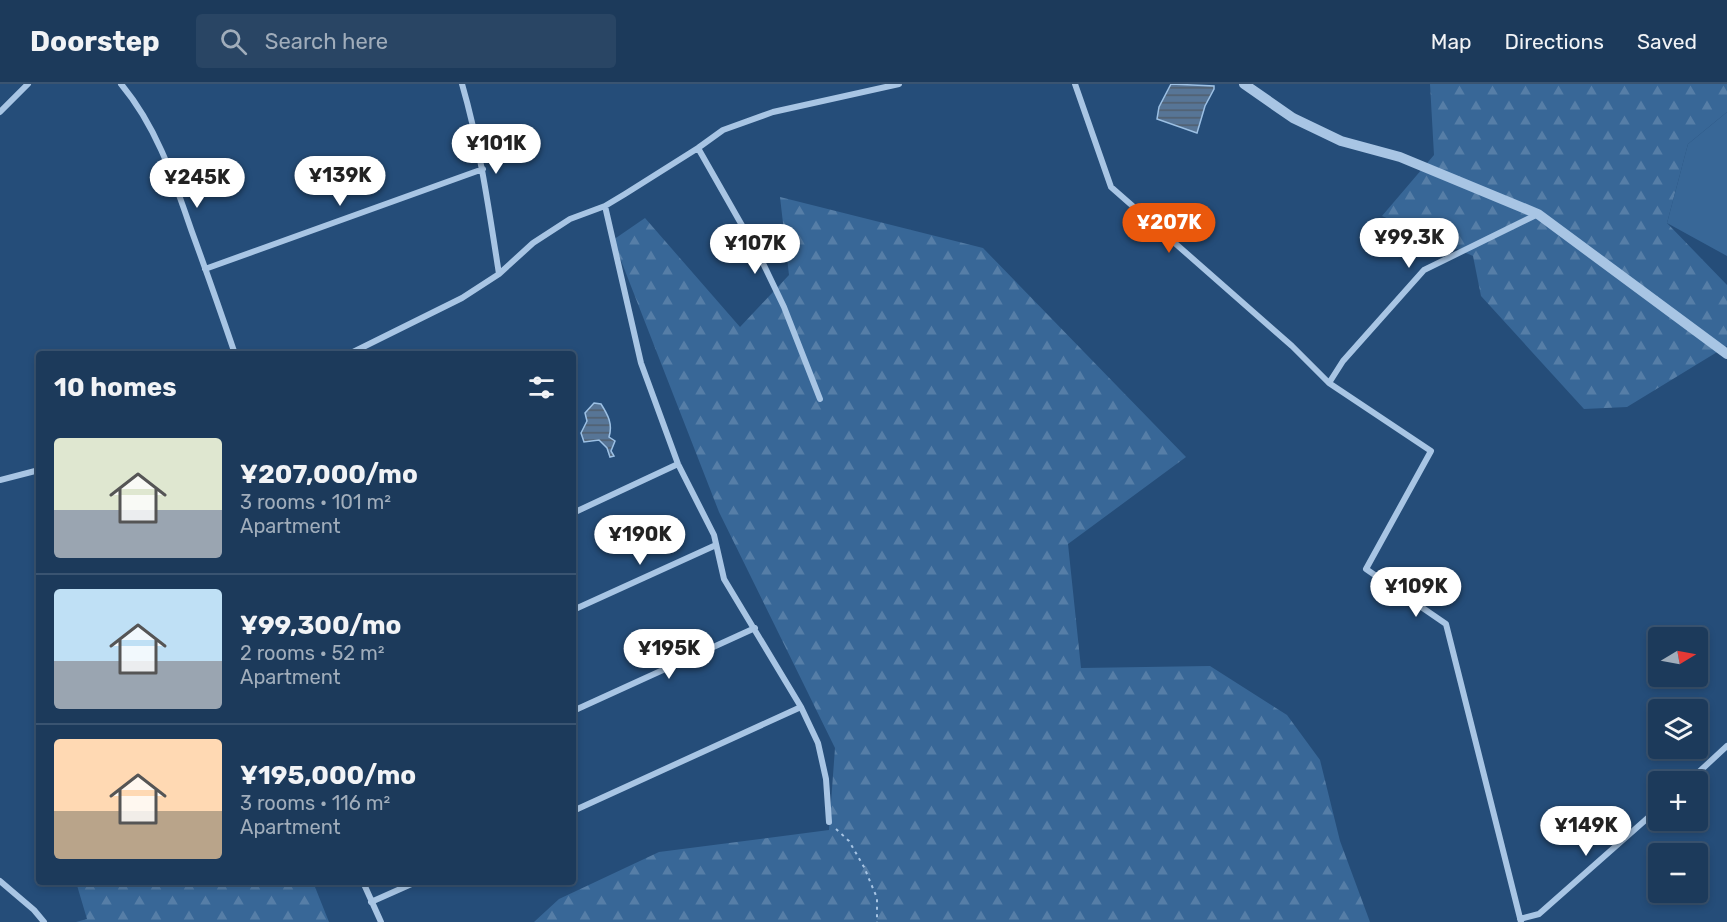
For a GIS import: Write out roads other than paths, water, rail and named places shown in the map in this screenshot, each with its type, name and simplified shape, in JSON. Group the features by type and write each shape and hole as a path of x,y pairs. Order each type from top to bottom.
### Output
{"street":[{"path":"0,112 28,84"},
{"path":"121,84 135,100 153,131 173,176 234,351"},
{"path":"462,84 483,169 499,274"},
{"path":"355,351 462,298 499,274 533,243 570,219 605,206 723,130 773,112 899,84"},
{"path":"1075,84 1111,187 1284,338 1329,382 1431,451 1366,569 1446,624 1520,921 1539,914 1648,818"},
{"path":"1244,84 1293,118 1341,141 1400,157 1538,214 1727,354"},
{"path":"698,148 760,257 784,307 820,399"},
{"path":"205,269 483,169"},
{"path":"605,206 641,363 678,464 714,535 724,579 801,707 818,743 826,780 829,822"},
{"path":"1329,382 1343,361 1424,270 1538,214"},
{"path":"576,512 678,464"},
{"path":"0,480 36,471"},
{"path":"576,609 716,545"},
{"path":"576,710 755,628"},
{"path":"576,810 801,707"},
{"path":"1700,771 1727,746"},
{"path":"0,881 34,910 44,922"},
{"path":"364,885 381,922"},
{"path":"371,902 409,885"}]}
